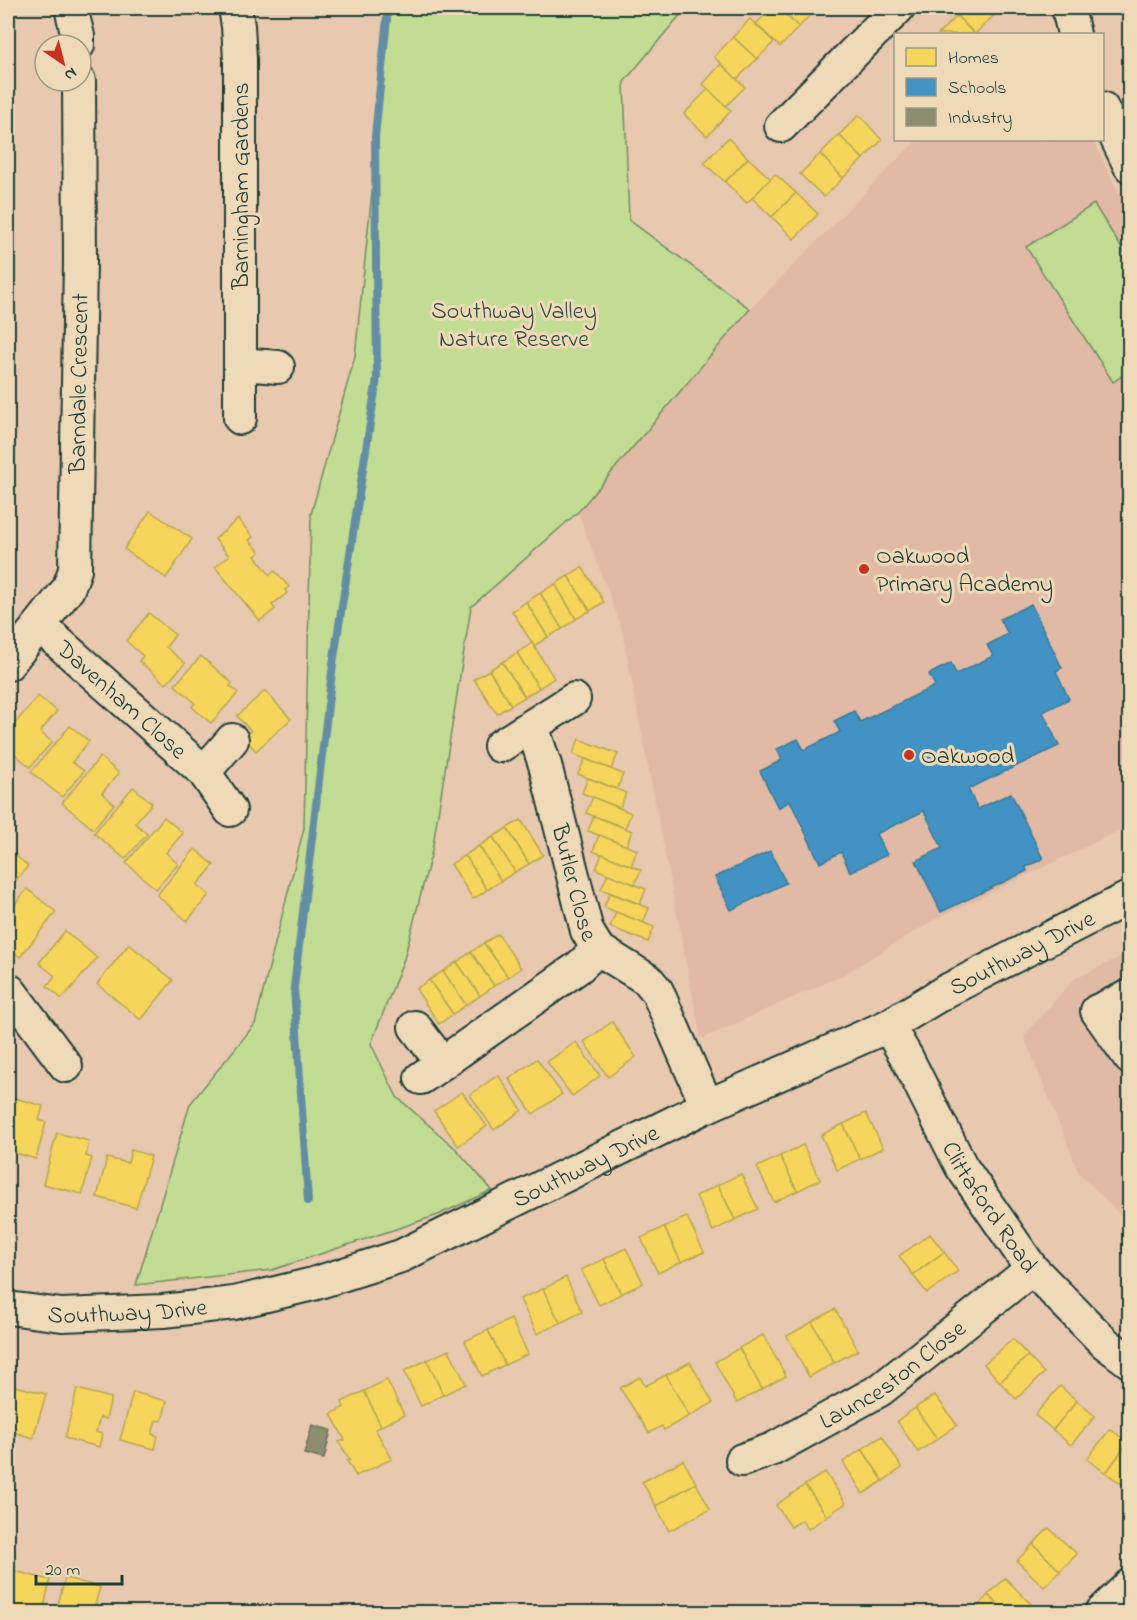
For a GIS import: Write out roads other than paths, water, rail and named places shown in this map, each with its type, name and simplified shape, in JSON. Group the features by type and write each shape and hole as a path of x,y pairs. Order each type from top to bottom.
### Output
{"street":[{"path":"71,8 77,33"},
{"name":"Barningham Gardens","path":"235,8 240,59 240,418"},
{"path":"781,126 898,8"},
{"path":"1068,8 1074,33"},
{"name":"Barndale Crescent","path":"8,664 68,589 75,570 80,261 79,93"},
{"path":"1104,112 1130,166"},
{"path":"240,364 278,367"},
{"name":"Davenham Close","path":"40,626 204,771 230,810"},
{"path":"500,746 574,699"},
{"name":"Butler Close","path":"532,726 545,765 586,931 598,949 648,980 657,991 707,1106"},
{"name":"Davenham Close","path":"204,771 232,740"},
{"name":"Southway Drive","path":"8,1308 62,1316 163,1311 234,1303 313,1284 401,1256 707,1106 888,1026 946,991 1130,897"},
{"path":"415,1027 431,1071 579,967 598,949"},
{"path":"8,991 66,1066"},
{"path":"1130,996 1097,1011 1130,1058"},
{"name":"Clittaford Road","path":"888,1026 907,1058 961,1166 1032,1269 1105,1343 1130,1362"},
{"name":"Launceston Close","path":"742,1460 773,1449 880,1390 1032,1269"},
{"path":"1102,1612 1130,1585"}],"waterway":[{"path":"308,1201 294,987 333,664 377,378 375,136 388,8"}],"place":[{"name":"Oakwood Primary Academy","path":"864,569"},
{"name":"Oakwood","path":"909,755"}],"park label":[{"name":"Southway Valley Nature Reserve","path":"514,324"}]}
